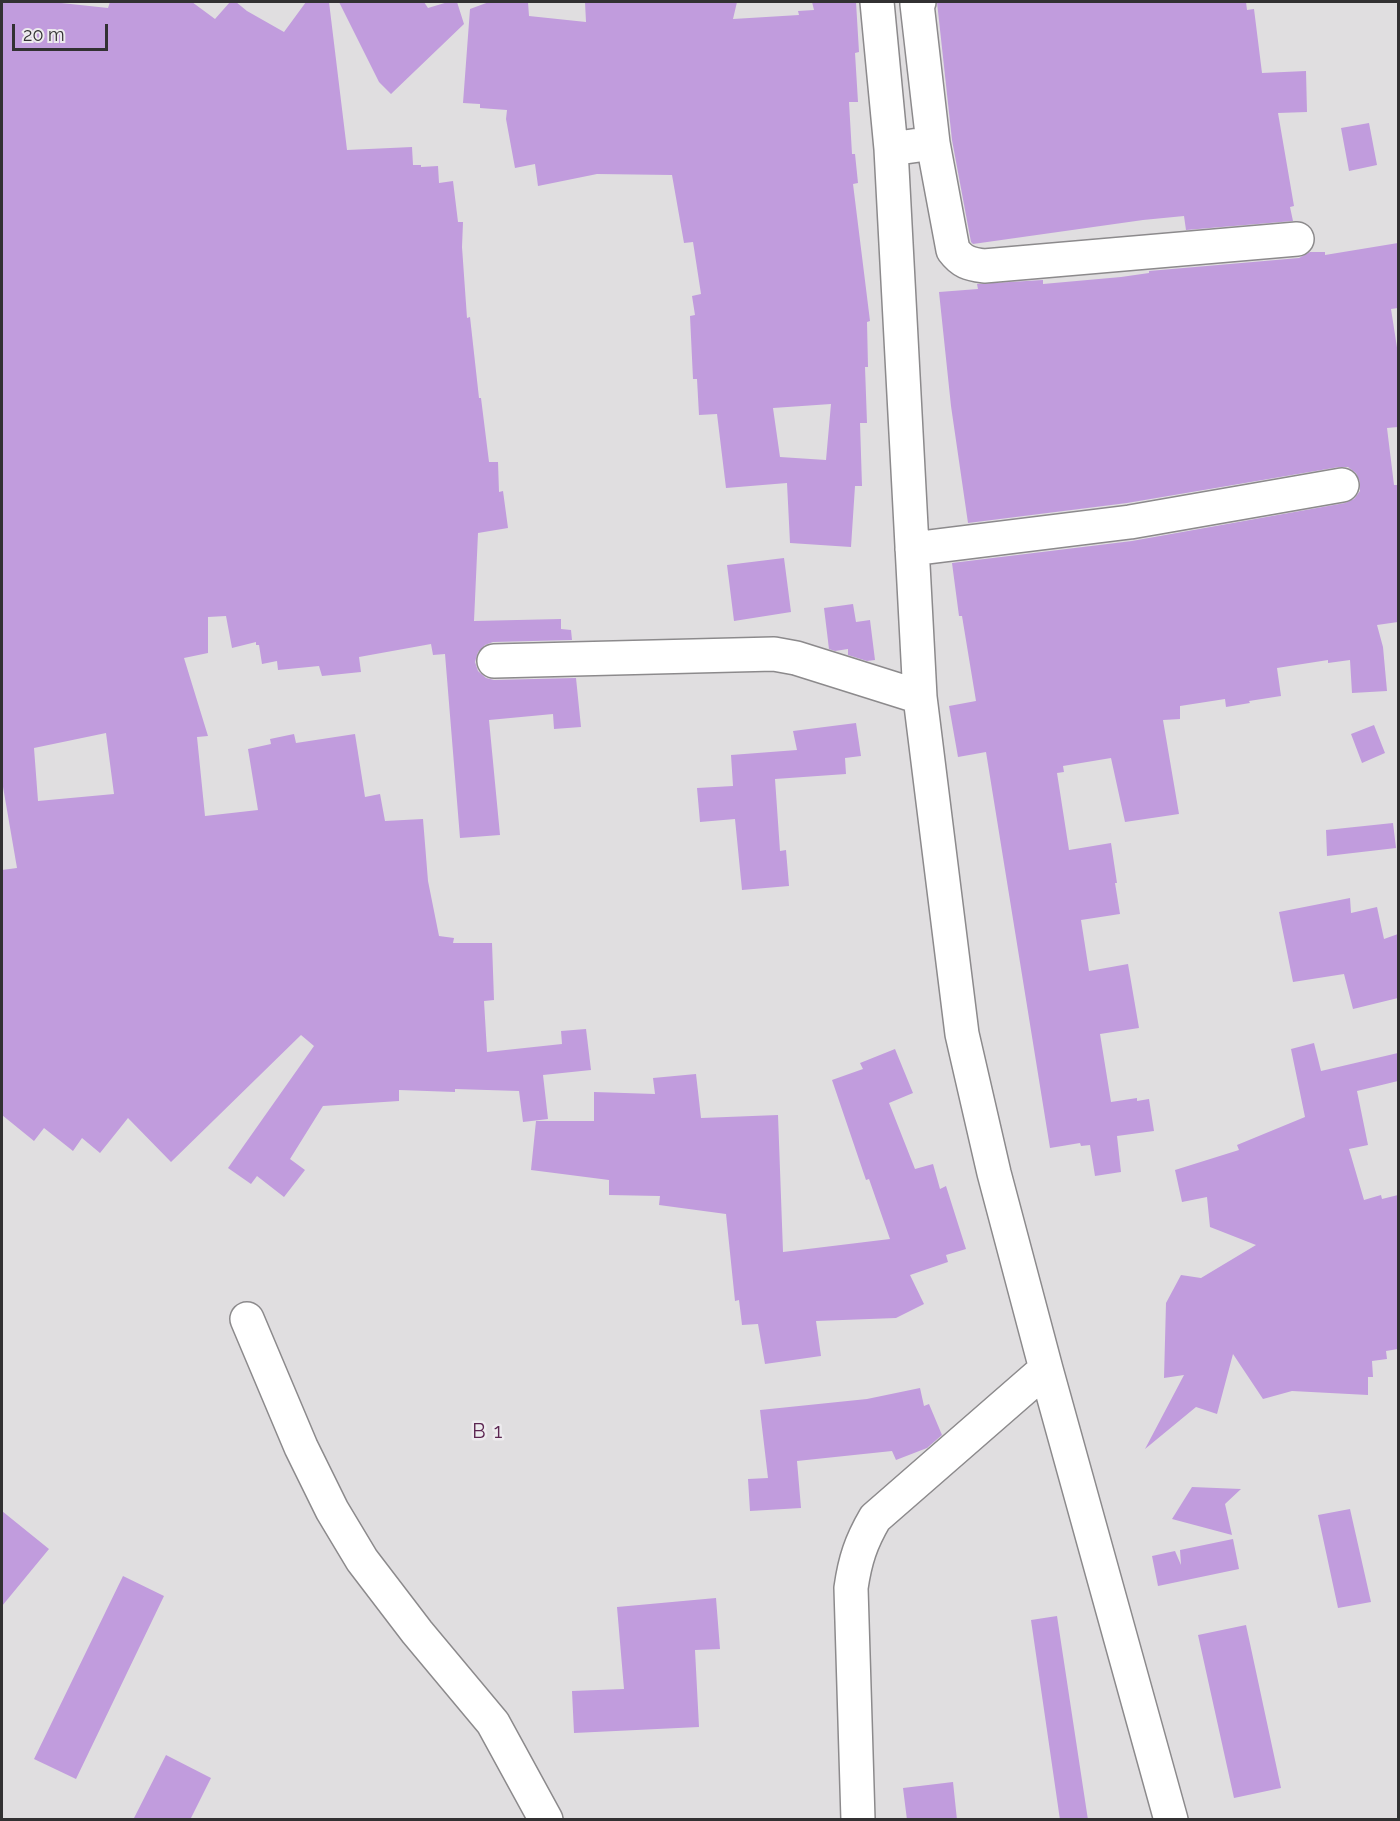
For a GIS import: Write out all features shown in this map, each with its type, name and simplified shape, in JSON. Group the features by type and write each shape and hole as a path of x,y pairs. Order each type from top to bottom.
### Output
{"street":[{"path":"877,2 891,149 920,697 962,1034 994,1173 1046,1369 1171,1820"},
{"path":"919,2 917,4 933,143 953,250 968,264 984,266 1297,239"},
{"path":"891,149 933,143"},
{"path":"912,549 1130,522 1342,485"},
{"path":"494,661 774,654 796,658 920,697"},
{"path":"247,1319 301,1447 332,1510 369,1569 417,1632 493,1723 546,1820"},
{"path":"858,1820 851,1588 855,1559 865,1535 875,1518 1046,1369"}],"building":[{"path":"2,2 52,2 108,8 110,2 192,2 215,19 230,2 236,2 247,11 284,32 306,2 329,2 347,150 412,147 413,165 438,166 439,183 453,181 458,222 463,222 462,247 467,318 470,317 489,462 498,462 499,492 503,491 508,528 478,533 474,621 561,619 561,629 571,630 572,640 493,642 485,645 478,652 475,662 478,671 486,678 494,680 576,678 581,727 554,729 553,714 489,720 500,835 460,838 445,654 433,655 431,644 359,657 361,672 322,676 319,666 278,670 277,661 262,664 259,645 256,645 256,642 232,648 226,616 208,617 208,653 184,658 208,736 197,737 205,816 258,810 248,749 271,744 270,739 294,734 296,743 355,734 365,797 380,794 385,821 423,819 428,881 439,936 454,938 453,943 492,943 494,1000 484,1001 487,1052 562,1044 561,1031 586,1029 591,1070 543,1075 548,1119 523,1122 519,1091 399,1090 399,1101 323,1106 290,1159 305,1170 284,1197 257,1176 251,1184 228,1168 314,1046 301,1035 171,1162 128,1118 100,1153 82,1138 73,1151 44,1128 34,1141 2,1115 2,870 17,868 2,781","holes":["106,733 114,794 38,801 34,748"]},
{"path":"339,2 424,2 428,8 448,2 457,2 464,24 391,94 379,82"},
{"path":"489,2 528,2 529,16 586,22 585,2 737,2 733,19 799,15 798,11 814,10 812,2 856,2 859,52 855,53 858,102 849,102 852,154 855,154 858,183 853,184 870,321 867,322 868,367 865,367 867,423 860,423 862,486 855,486 851,547 790,543 787,483 726,488 717,414 699,415 697,379 693,379 690,316 695,315 692,296 701,294 693,242 684,243 672,175 597,174 538,186 535,164 515,168 506,119 507,110 480,108 480,104 463,103 470,9","holes":["831,404 826,460 780,457 773,408"]},
{"path":"937,2 1246,2 1247,10 1254,9 1262,73 1306,71 1307,112 1278,113 1294,206 1290,207 1293,221 1186,230 1184,216 973,244 952,140"},
{"path":"1369,123 1377,165 1349,171 1341,128"},
{"path":"1398,243 1398,308 1391,309 1398,354 1398,427 1387,428 1394,485 1398,485 1398,622 1377,625 1383,647 1387,691 1352,693 1350,660 1328,663 1328,660 1277,668 1281,696 1226,707 1225,699 1180,706 1180,719 1163,720 1179,814 1125,822 1111,758 1063,766 1064,772 1057,773 1069,850 1111,843 1120,914 1081,920 1089,971 1128,964 1139,1028 1100,1034 1111,1102 1137,1098 1137,1101 1149,1099 1154,1131 1117,1136 1121,1172 1095,1176 1090,1145 1081,1146 1080,1143 1050,1148 986,752 958,757 949,706 976,701 962,616 959,616 952,563 1132,541 1345,503 1354,499 1360,491 1360,482 1356,473 1348,467 1339,467 1127,503 968,523 951,406 939,292 978,289 977,284 1043,280 1043,284 1121,277 1149,273 1149,271 1299,258 1310,252 1325,252 1325,255"},
{"path":"784,558 791,612 734,621 727,565"},
{"path":"853,604 856,622 870,620 875,660 867,661 848,655 848,649 835,651 829,649 824,608"},
{"path":"856,723 861,756 845,758 846,774 775,779 780,851 786,850 789,886 742,890 735,819 700,822 697,788 733,786 731,755 797,750 793,731"},
{"path":"1374,725 1385,753 1362,763 1351,734"},
{"path":"1393,823 1396,848 1327,856 1326,830"},
{"path":"1350,898 1351,913 1377,907 1384,939 1398,934 1398,998 1353,1009 1344,974 1293,982 1279,912"},
{"path":"1314,1043 1321,1071 1398,1053 1398,1081 1357,1091 1368,1145 1349,1149 1364,1200 1381,1195 1382,1199 1398,1195 1398,1349 1386,1351 1387,1359 1372,1361 1373,1377 1368,1377 1368,1395 1292,1391 1263,1399 1233,1354 1217,1414 1196,1407 1145,1449 1184,1375 1164,1378 1166,1303 1181,1275 1201,1278 1256,1245 1210,1227 1207,1197 1182,1202 1175,1170 1239,1150 1237,1145 1305,1117 1291,1049"},
{"path":"895,1049 913,1093 889,1103 915,1169 933,1164 940,1189 946,1186 966,1249 946,1255 948,1262 910,1275 924,1304 896,1318 816,1321 821,1356 765,1364 758,1324 742,1325 739,1300 735,1301 726,1214 659,1205 660,1196 609,1195 609,1180 531,1170 536,1121 594,1121 594,1092 655,1094 653,1078 696,1074 701,1118 778,1115 783,1252 890,1239 869,1179 866,1180 832,1080 863,1069 860,1063"},
{"path":"920,1388 924,1406 929,1404 942,1435 927,1448 896,1460 892,1451 797,1461 801,1508 750,1511 748,1479 768,1478 760,1410 867,1399"},
{"path":"1192,1487 1241,1489 1225,1504 1232,1535 1172,1519"},
{"path":"1350,1509 1371,1602 1338,1608 1318,1515"},
{"path":"2,1511 49,1549 2,1606"},
{"path":"1233,1539 1239,1569 1158,1586 1152,1556 1175,1551 1181,1565 1180,1550"},
{"path":"123,1576 164,1596 76,1779 34,1759"},
{"path":"716,1598 720,1649 695,1650 699,1727 574,1733 572,1691 624,1689 617,1607"},
{"path":"1057,1616 1088,1820 1060,1820 1031,1620"},
{"path":"1246,1625 1281,1788 1234,1798 1198,1635"},
{"path":"166,1755 211,1778 190,1820 133,1820"},
{"path":"953,1782 957,1820 907,1820 903,1788"}],"district":[{"name":"B 1","path":"488,1432"}]}
